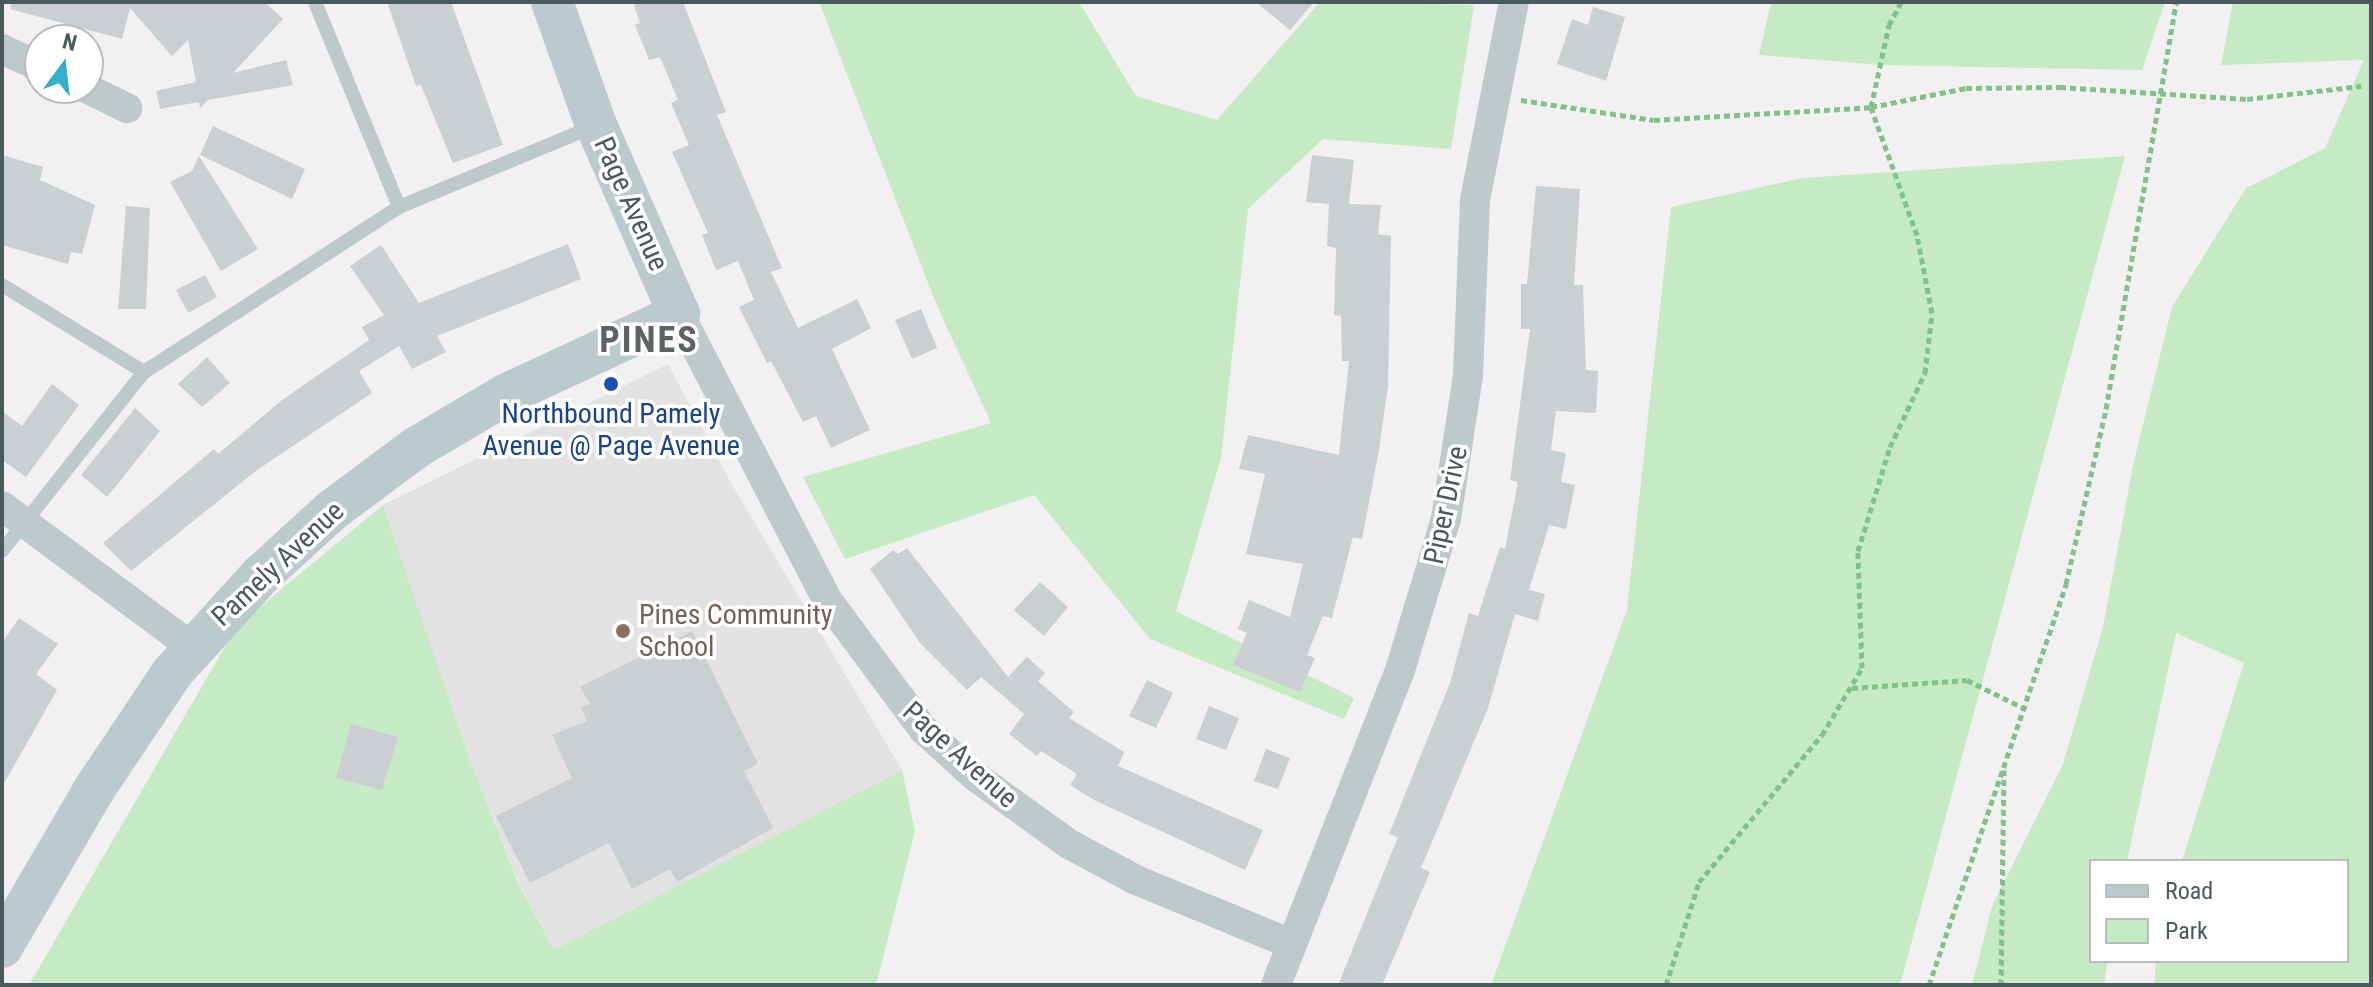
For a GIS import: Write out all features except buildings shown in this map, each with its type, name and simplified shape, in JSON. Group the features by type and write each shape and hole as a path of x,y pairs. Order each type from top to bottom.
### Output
{"street":[{"name":"Page Avenue","path":"552,2 596,125 679,314 828,601 923,729 976,777 1069,844 1136,880 1291,944"},
{"name":"Piper Drive","path":"1276,985 1400,670 1446,519 1465,408 1475,200 1492,96 1514,2"},
{"path":"2,49 24,59"},
{"path":"104,97 127,108"},
{"name":"Pamely Avenue","path":"2,947 93,791 192,647 331,511 417,447 507,394 679,314"},
{"path":"13,514 192,647"}],"lane":[{"path":"315,2 399,207"},
{"path":"2,551 13,514 144,372 399,207 596,125"},
{"path":"2,285 144,372"}],"path":[{"path":"1666,985 1699,882 1822,735 1862,668 1858,551 1890,447 1925,373 1932,313 1917,235 1871,107 1889,25 1901,2"},
{"path":"1929,985 2026,709 2066,584 2106,409 2157,94 2176,2"},
{"path":"1492,96 1654,120 1871,107 1966,88 2247,99 2361,86"},
{"path":"1851,688 1967,680 2026,709"},
{"path":"2001,985 2004,766"}],"shaded area":[{"name":"Pines Community School","path":"668,364 731,483 902,770 554,951 520,885 469,757 383,505"}],"green space":[{"path":"819,2 1079,2 1136,96 1217,120 1320,2 1474,5 1451,149 1323,139 1248,209 1221,458 1176,611 1354,698 1344,719 1150,639 1034,495 845,559 803,477 991,423 937,306"},
{"path":"1771,2 2165,2 2142,70 1880,65 1759,55"},
{"path":"2233,2 2371,2 2371,985 2154,985 2156,963 2349,963 2349,859 2183,859 2244,663 2176,633 2127,859 2089,859 2089,963 2108,963 2104,985 1972,985 1992,906 2063,764 2103,627 2134,461 2172,307 2246,188 2325,148 2364,60 2221,65"},
{"path":"2125,156 1900,985 1491,985 1627,610 1671,207 1803,178"},
{"path":"383,505 469,757 519,885 554,950 902,770 915,831 876,985 29,985 237,626"}],"place":[{"name":"Northbound Pamely Avenue @ Page Avenue","path":"611,384"},
{"name":"Pines Community School","path":"623,631"}],"district":[{"name":"PINES","path":"649,341"}]}
